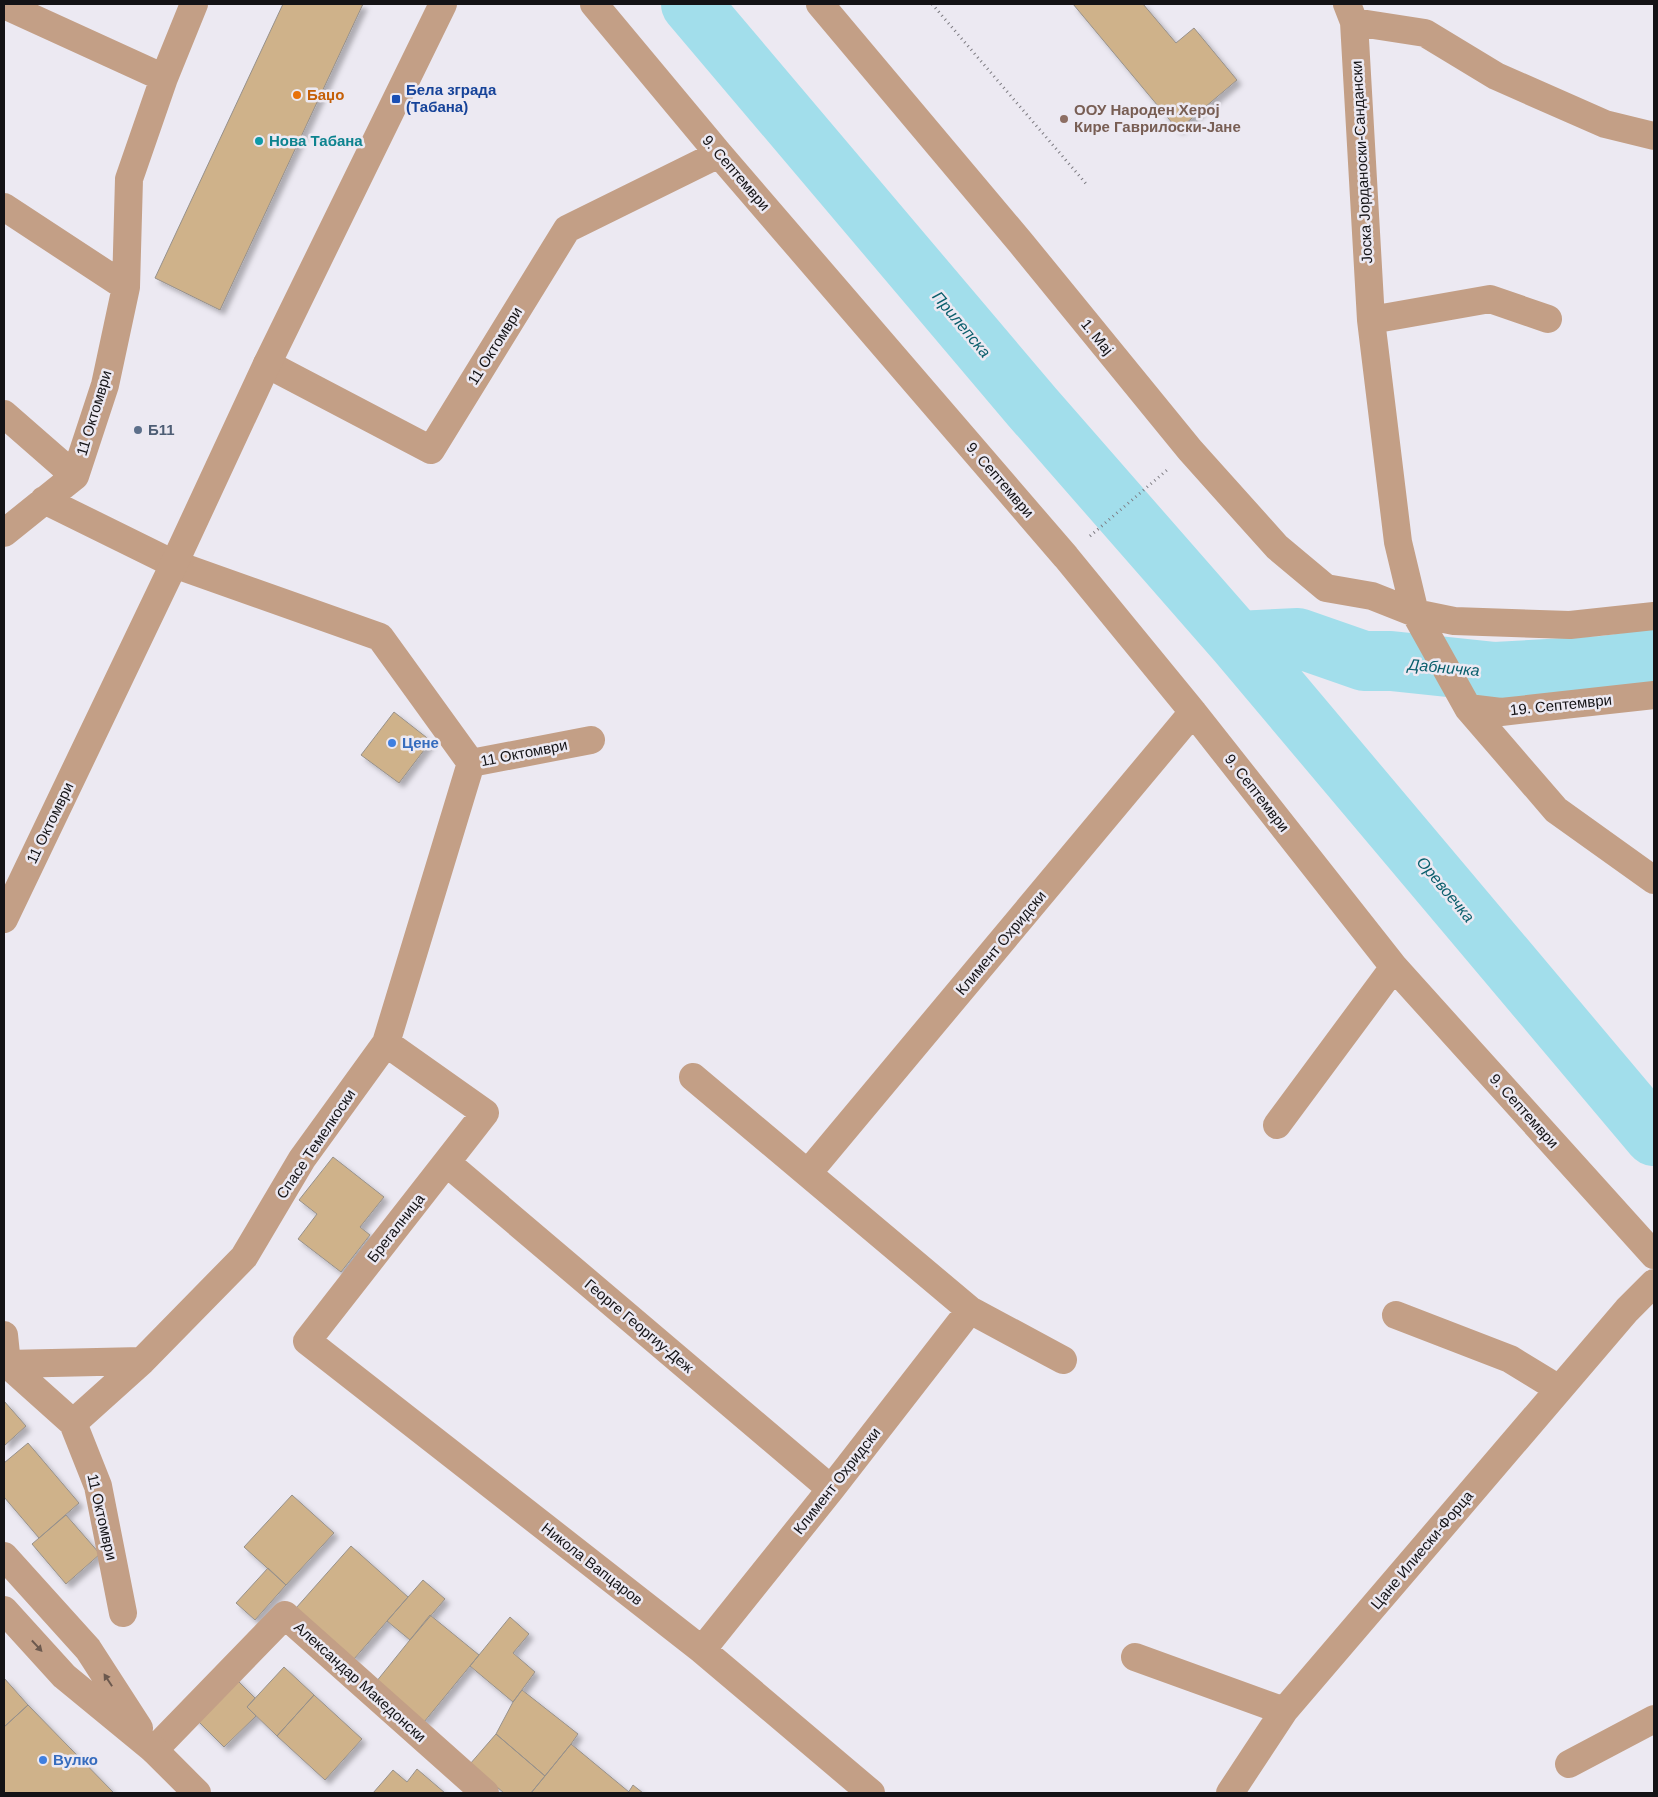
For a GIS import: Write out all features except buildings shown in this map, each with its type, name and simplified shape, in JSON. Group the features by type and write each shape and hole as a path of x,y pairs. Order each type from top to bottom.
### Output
{"street":[{"name":"11 Октомври","path":"4,533 75,476 105,385 126,287 129,179 164,78 194,4"},
{"name":"11 Октомври","path":"4,919 174,564 267,364 443,4"},
{"name":"9. Септември","path":"594,4 719,154 1066,557 1193,712 1394,967 1654,1255"},
{"name":"1. Мај","path":"820,4 1021,243 1190,450 1277,547 1326,588 1372,596 1415,613 1454,621 1570,625 1654,616"},
{"path":"4,5 164,78"},
{"path":"1350,13 1425,33 1496,76 1605,124 1654,136"},
{"name":"Јоска Јорданоски-Сандански","path":"1350,13 1371,320 1398,542 1415,613 1468,708"},
{"name":"11 Октомври","path":"267,364 431,450 567,229 719,154"},
{"path":"4,207 126,287"},
{"path":"1371,320 1490,299 1548,319"},
{"path":"4,414 75,476"},
{"name":"11 Октомври","path":"44,500 174,564 380,637 471,763 591,740"},
{"name":"19. Септември","path":"1468,708 1502,712 1654,695"},
{"path":"1468,708 1556,810 1654,880"},
{"name":"Климент Охридски","path":"808,1173 1193,712"},
{"name":"Спасе Темелкоски","path":"142,1360 244,1257 302,1159 386,1043 471,763"},
{"path":"1277,1125 1394,967"},
{"name":"Брегалница","path":"307,1342 485,1113 386,1043"},
{"path":"693,1077 970,1310 1063,1360"},
{"name":"Георге Георгиу-Деж","path":"448,1163 831,1489"},
{"name":"Цане Илиески-Форца","path":"1242,1789 1284,1711 1626,1310 1654,1283"},
{"name":"Климент Охридски","path":"702,1650 831,1489 970,1310"},
{"path":"1396,1315 1510,1359 1559,1389"},
{"path":"4,1335 7,1364 142,1360"},
{"name":"Никола Вапцаров","path":"307,1342 702,1650 871,1793"},
{"path":"73,1424 142,1360"},
{"name":"11 Октомври","path":"7,1364 73,1424 98,1486 123,1613"},
{"path":"4,1556 88,1649 154,1750"},
{"path":"4,1610 64,1676 154,1750 197,1793"},
{"name":"Александар Македонски","path":"154,1750 285,1615 485,1793"},
{"path":"1135,1657 1284,1711"},
{"path":"1569,1764 1654,1719"}],"path":[{"path":"932,4 1088,186"},
{"path":"1066,557 1190,450"}],"waterway":[{"name":"Прилепска","path":"691,4 1033,408 1237,641 1654,1136"},
{"name":"Дабничка","path":"1237,641 1298,638 1364,661 1391,661 1495,672 1603,666 1654,659"}],"place":[{"name":"Баџо","path":"297,95"},
{"name":"Бела зграда (Табана)","path":"396,99"},
{"name":"ООУ Народен Херој Кире Гаврилоски-Јане","path":"1064,119"},
{"name":"Нова Табана","path":"259,141"},
{"name":"Б11","path":"138,430"},
{"name":"Цене","path":"392,743"},
{"name":"Вулко","path":"43,1760"}],"water label":[{"name":"Оревоечка","path":"1446,889"}]}
